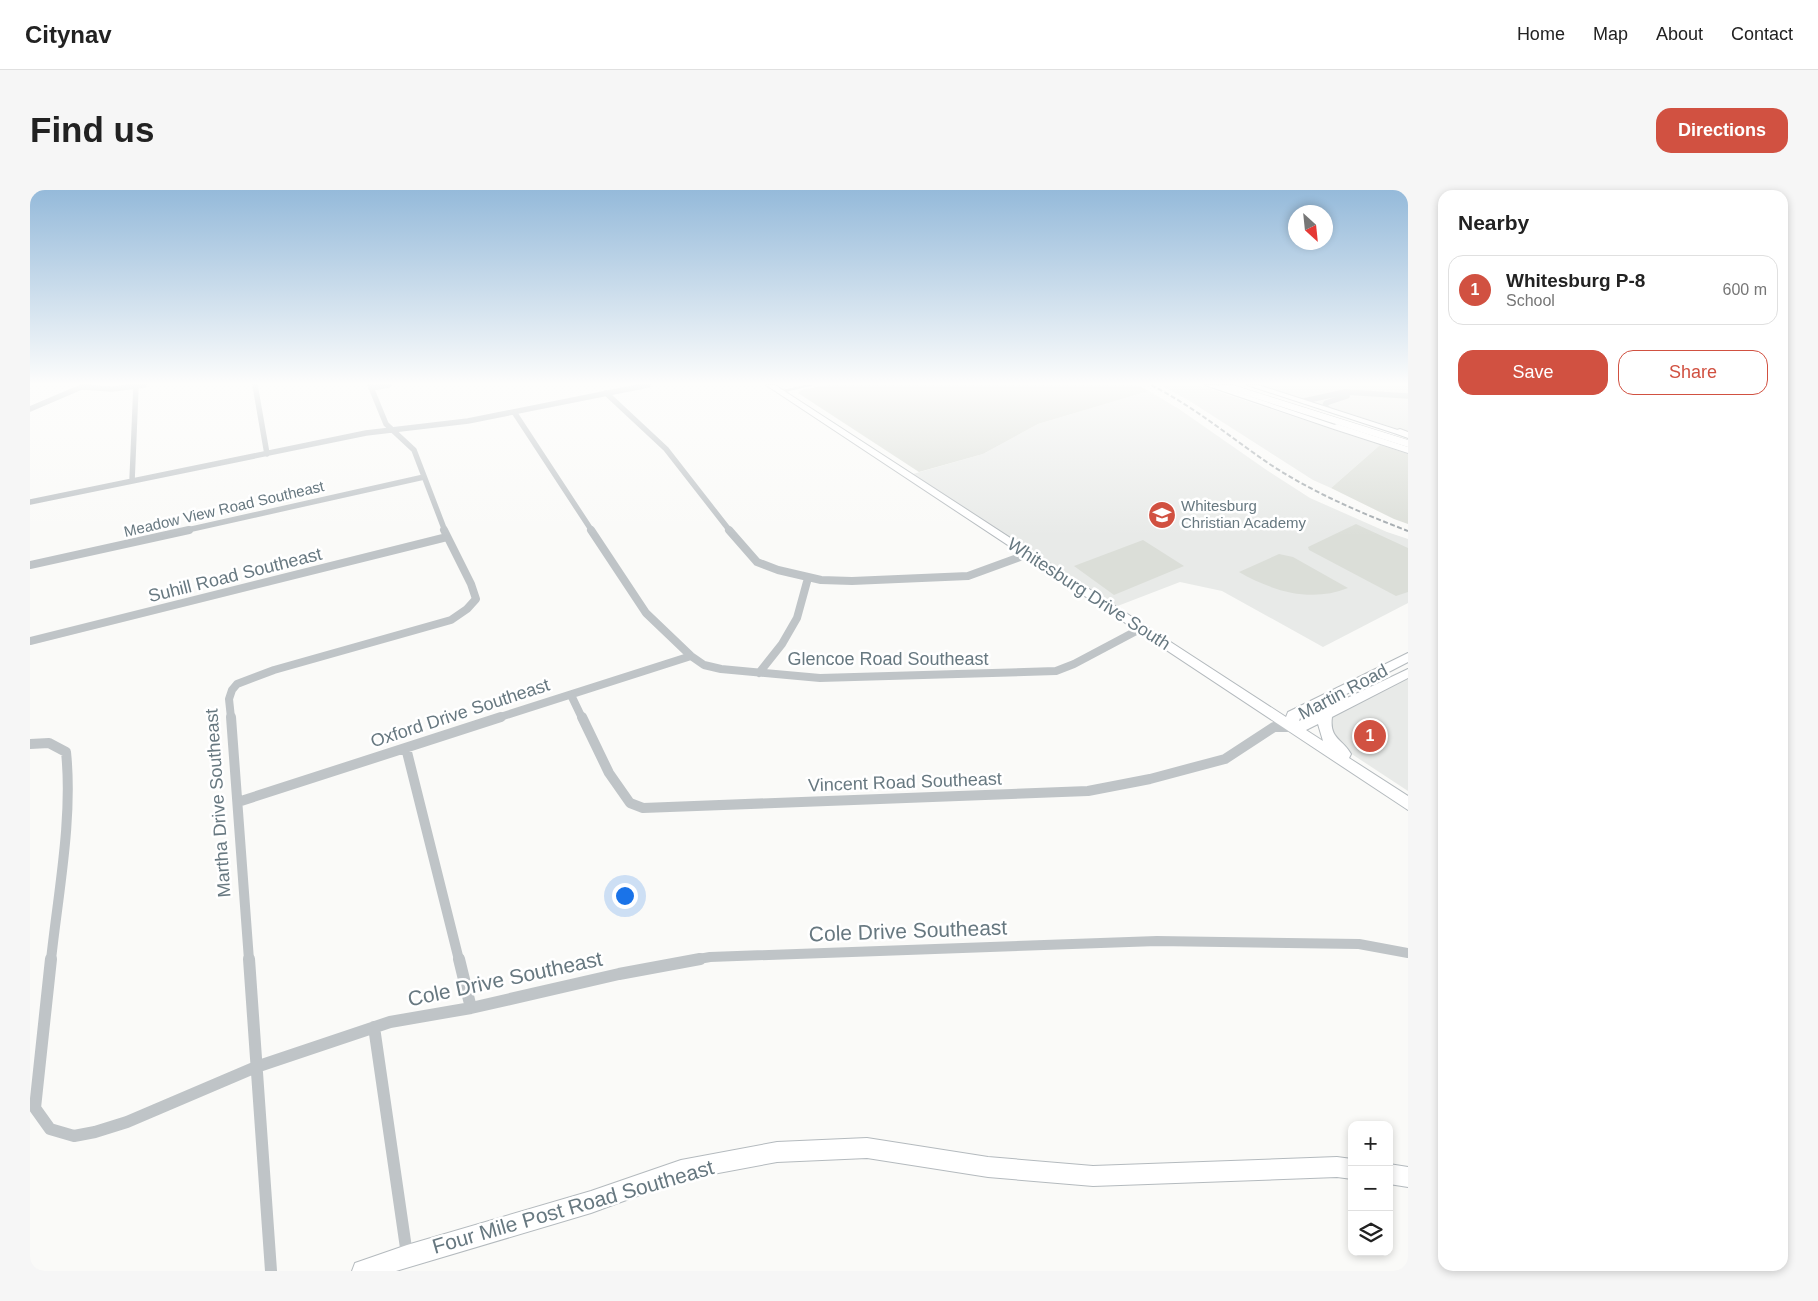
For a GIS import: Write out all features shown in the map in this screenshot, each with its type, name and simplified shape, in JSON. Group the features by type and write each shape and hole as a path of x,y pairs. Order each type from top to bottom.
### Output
{"main road":[{"name":"Whitesburg Drive South","path":"847,435 1408,804"},
{"path":"1363,435 1408,450"},
{"name":"Martin Road","path":"1408,657 1293,715 1292,727 1305,725 1408,673"},
{"path":"1326,714 1324,731 1335,747 1380,786"},
{"name":"Four Mile Post Road Southeast","path":"364,1271 407,1256 591,1202 682,1170 777,1152 867,1148 988,1167 1093,1176 1337,1167 1348,1168"},
{"path":"1393,1175 1408,1177"}],"street":[{"path":"132,481 134,435"},
{"path":"265,435 268,454"},
{"path":"30,502 362,435"},
{"name":"Martha Drive Southeast","path":"271,1271 229,699 232,690 237,684 249,678 451,620 468,609 476,600 471,584 447,537 414,450 397,435"},
{"name":"Glencoe Road Southeast","path":"529,435 646,613 691,656 704,665 721,669 820,678 1056,671 1074,664 1140,629"},
{"path":"651,435 666,449 744,549 758,562 778,570 808,578 852,581 968,576 1028,554"},
{"name":"Meadow View Road Southeast","path":"30,565 424,477"},
{"name":"Suhill Road Southeast","path":"30,641 447,537"},
{"path":"759,673 782,644 795,621 808,578"},
{"name":"Oxford Drive Southeast","path":"238,802 691,656"},
{"name":"Vincent Road Southeast","path":"570,695 609,773 630,803 643,808 1088,792 1150,779 1226,759 1274,727 1292,727"},
{"name":"Cole Drive Southeast","path":"30,744 49,742 66,752 68,772 64,841 36,1108 50,1130 74,1136 128,1122 256,1067 390,1022 471,1008 620,974 710,957 1157,941 1359,944 1408,953"},
{"path":"406,748 471,1008"},
{"path":"374,1027 407,1256"}],"shaded area":[{"path":"863,435 1017,435 983,454 919,472"},
{"name":"Whitesburg Christian Academy","path":"1017,435 1217,435 1310,498 1387,532 1408,539 1408,603 1323,647 1222,591 1180,582 1115,607 913,474 983,454"},
{"path":"1243,435 1351,435 1380,445 1331,488 1313,480"},
{"path":"1380,445 1408,454 1408,524 1331,488"},
{"path":"1356,524 1408,548 1408,592 1396,596 1309,550 1308,547"},
{"path":"1143,540 1184,566 1114,595 1074,566"},
{"path":"1279,554 1293,557 1348,588 1320,594 1292,593 1265,585 1239,572"},
{"path":"1408,678 1408,791 1335,743 1327,729 1331,717"}],"railway":[{"path":"1229,435 1271,465 1304,485 1355,510 1408,531"}],"place":[{"name":"Whitesburg Christian Academy","path":"1162,515"},
{"name":"Whitesburg P-8","path":"1370,736"}]}
